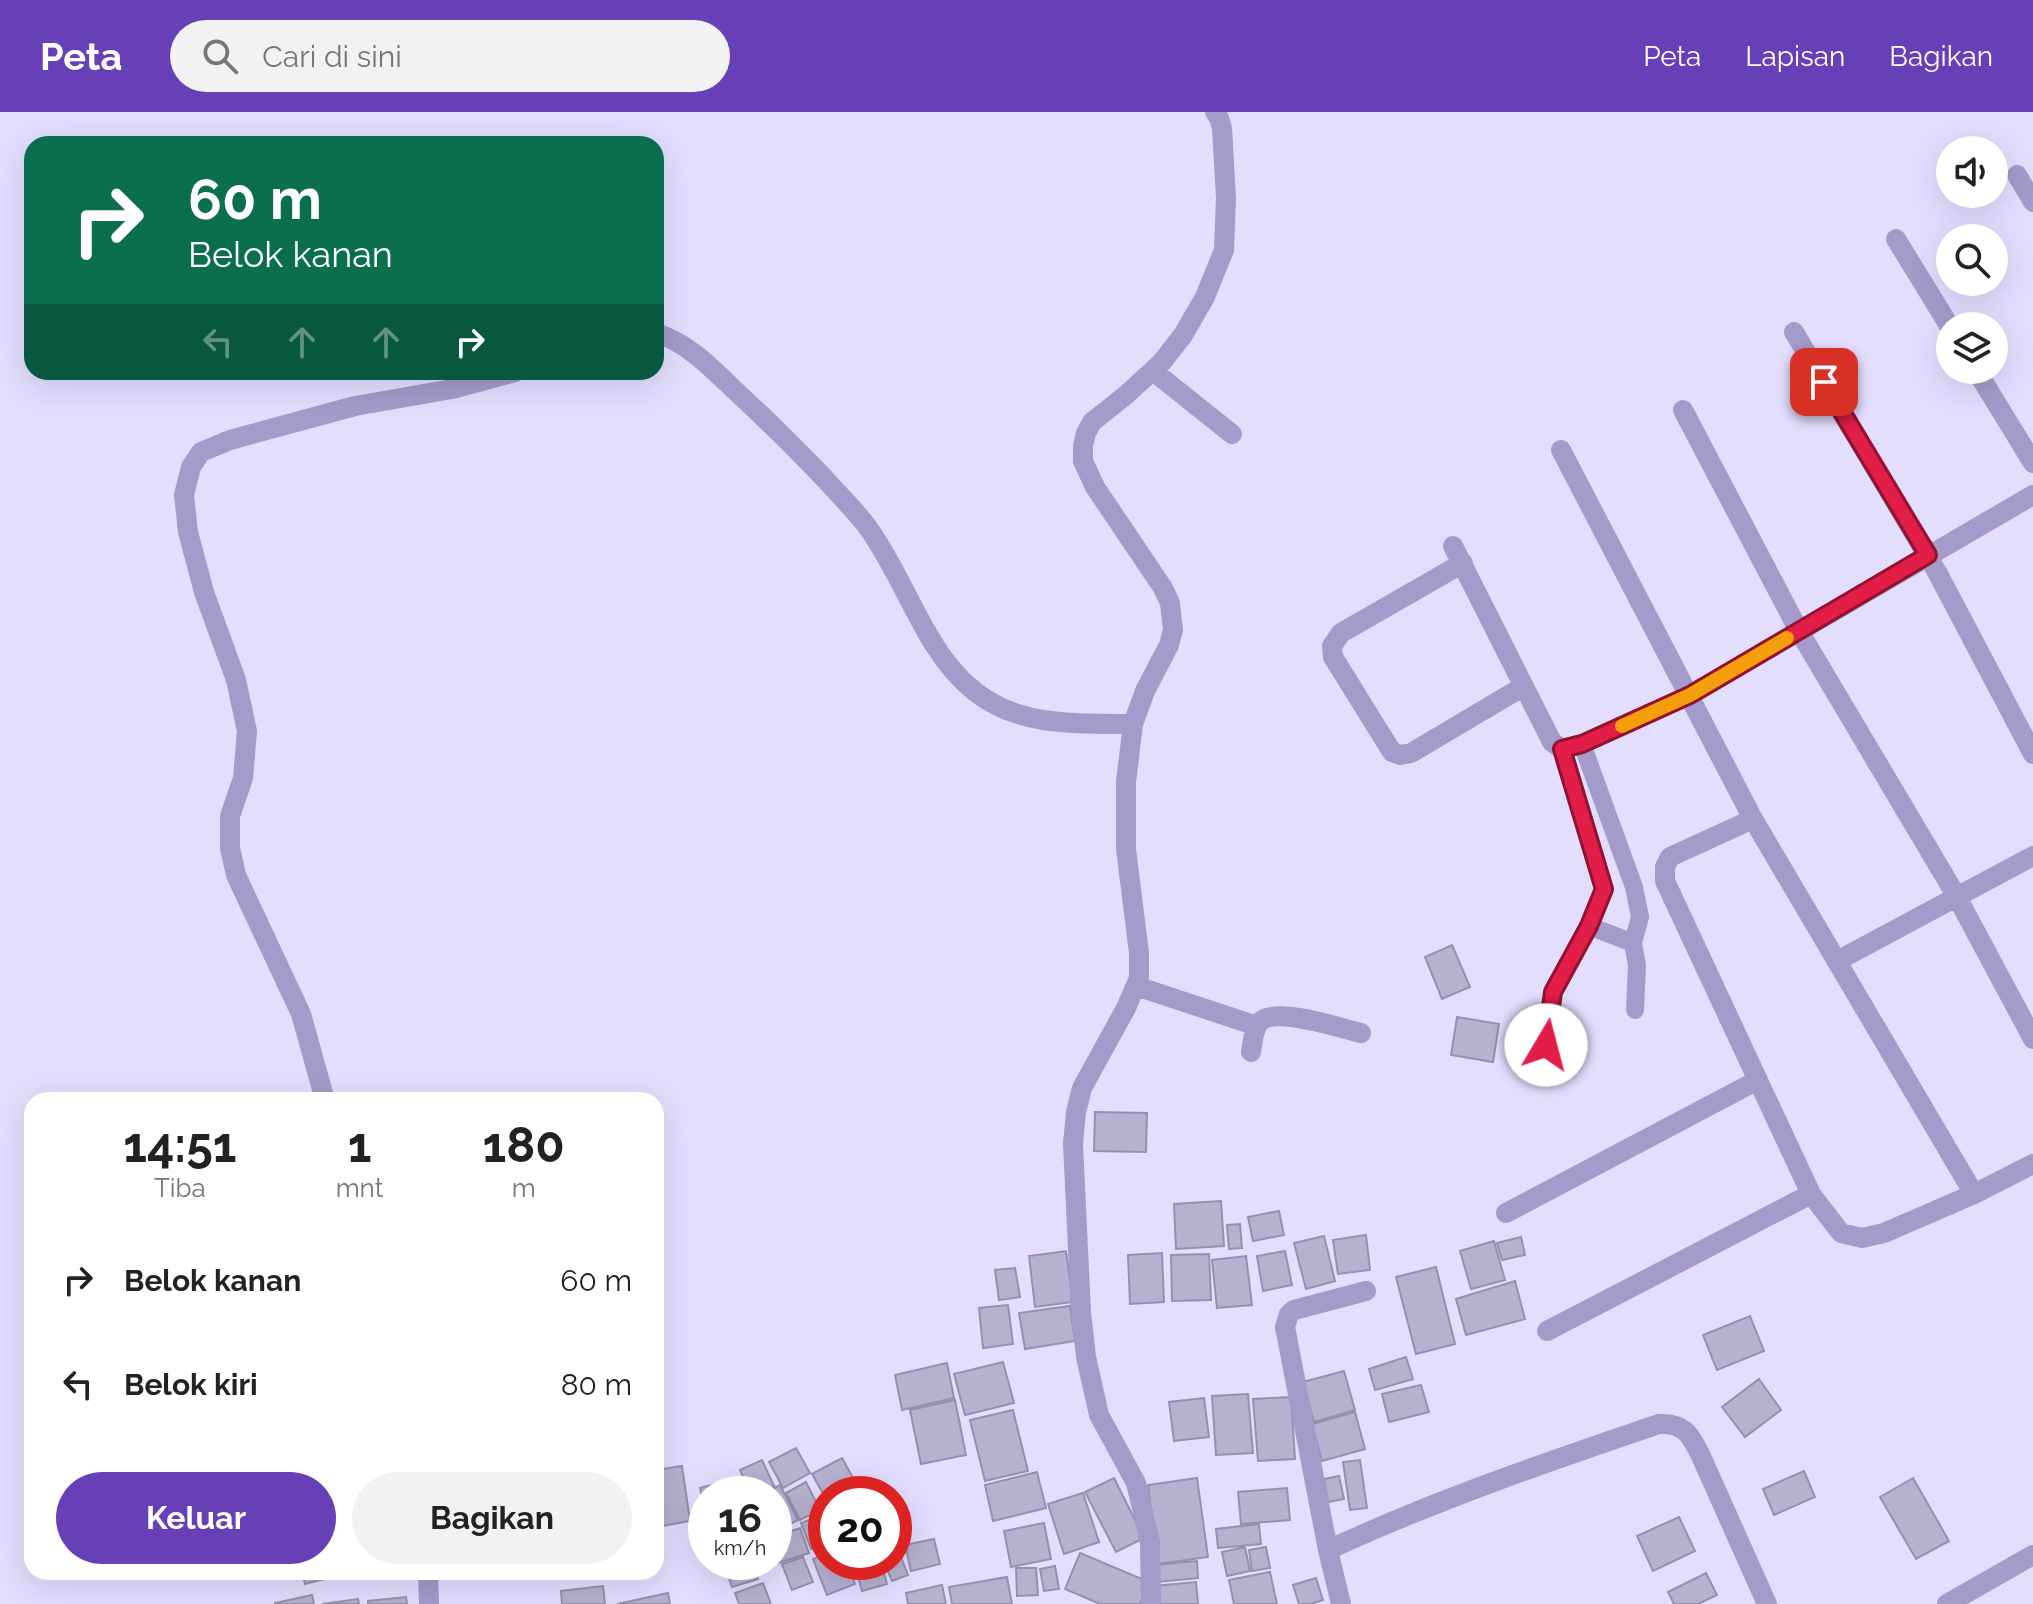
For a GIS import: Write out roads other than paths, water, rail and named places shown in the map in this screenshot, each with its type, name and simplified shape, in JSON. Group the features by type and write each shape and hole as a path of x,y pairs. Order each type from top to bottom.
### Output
{"street":[{"path":"1151,1604 1150,1542 1136,1483 1099,1415 1086,1357 1073,1144 1082,1088 1139,978 1125,824 1126,782 1133,724 1173,630 1170,603 1163,588 1095,487 1083,461 1083,446 1092,422 1153,371 1183,335 1205,297 1224,250 1225,163 1222,128 1215,112"},
{"path":"2017,175 2033,202"},
{"path":"1896,239 1941,312"},
{"path":"1794,332 1928,555 2033,754"},
{"path":"664,336 682,344 702,361 778,430 848,503 886,554 936,648 961,678 986,701 1034,719 1078,724 1133,724"},
{"path":"1153,371 1232,434"},
{"path":"323,1092 301,1014 236,875 230,848 230,816 243,778 247,731 236,680 204,592 188,532 184,495 191,467 201,452 230,440 355,406 485,380"},
{"path":"1985,384 2033,463"},
{"path":"1683,410 1799,631 1957,897 2033,1039"},
{"path":"1561,450 1753,819 1974,1194"},
{"path":"1524,686 1411,753 1400,755 1392,752 1333,657 1332,646 1341,633 1458,554 1524,686 1552,742 1572,747 1690,695 2033,495"},
{"path":"1753,819 1670,857 1665,867 1665,881 1811,1194 1841,1233 1862,1238 1884,1233 1974,1194 2033,1164"},
{"path":"1837,961 2033,856"},
{"path":"1136,986 1257,1026"},
{"path":"1251,1052 1257,1026 1269,1017 1292,1018 1361,1033"},
{"path":"1506,1213 1758,1080"},
{"path":"1547,1331 1811,1194"},
{"path":"1341,1604 1285,1327 1289,1314 1294,1310 1366,1291"},
{"path":"1328,1550 1397,1518 1470,1490 1659,1424 1671,1423 1691,1437 1767,1604"},
{"path":"1947,1604 2033,1555"},
{"path":"428,1580 429,1604"}],"lane":[{"path":"1546,1045 1553,992 1589,926 1604,889 1572,747"},
{"path":"1572,747 1634,887 1640,917 1633,943 1637,965 1635,1010"},
{"path":"1589,926 1633,943"}]}
